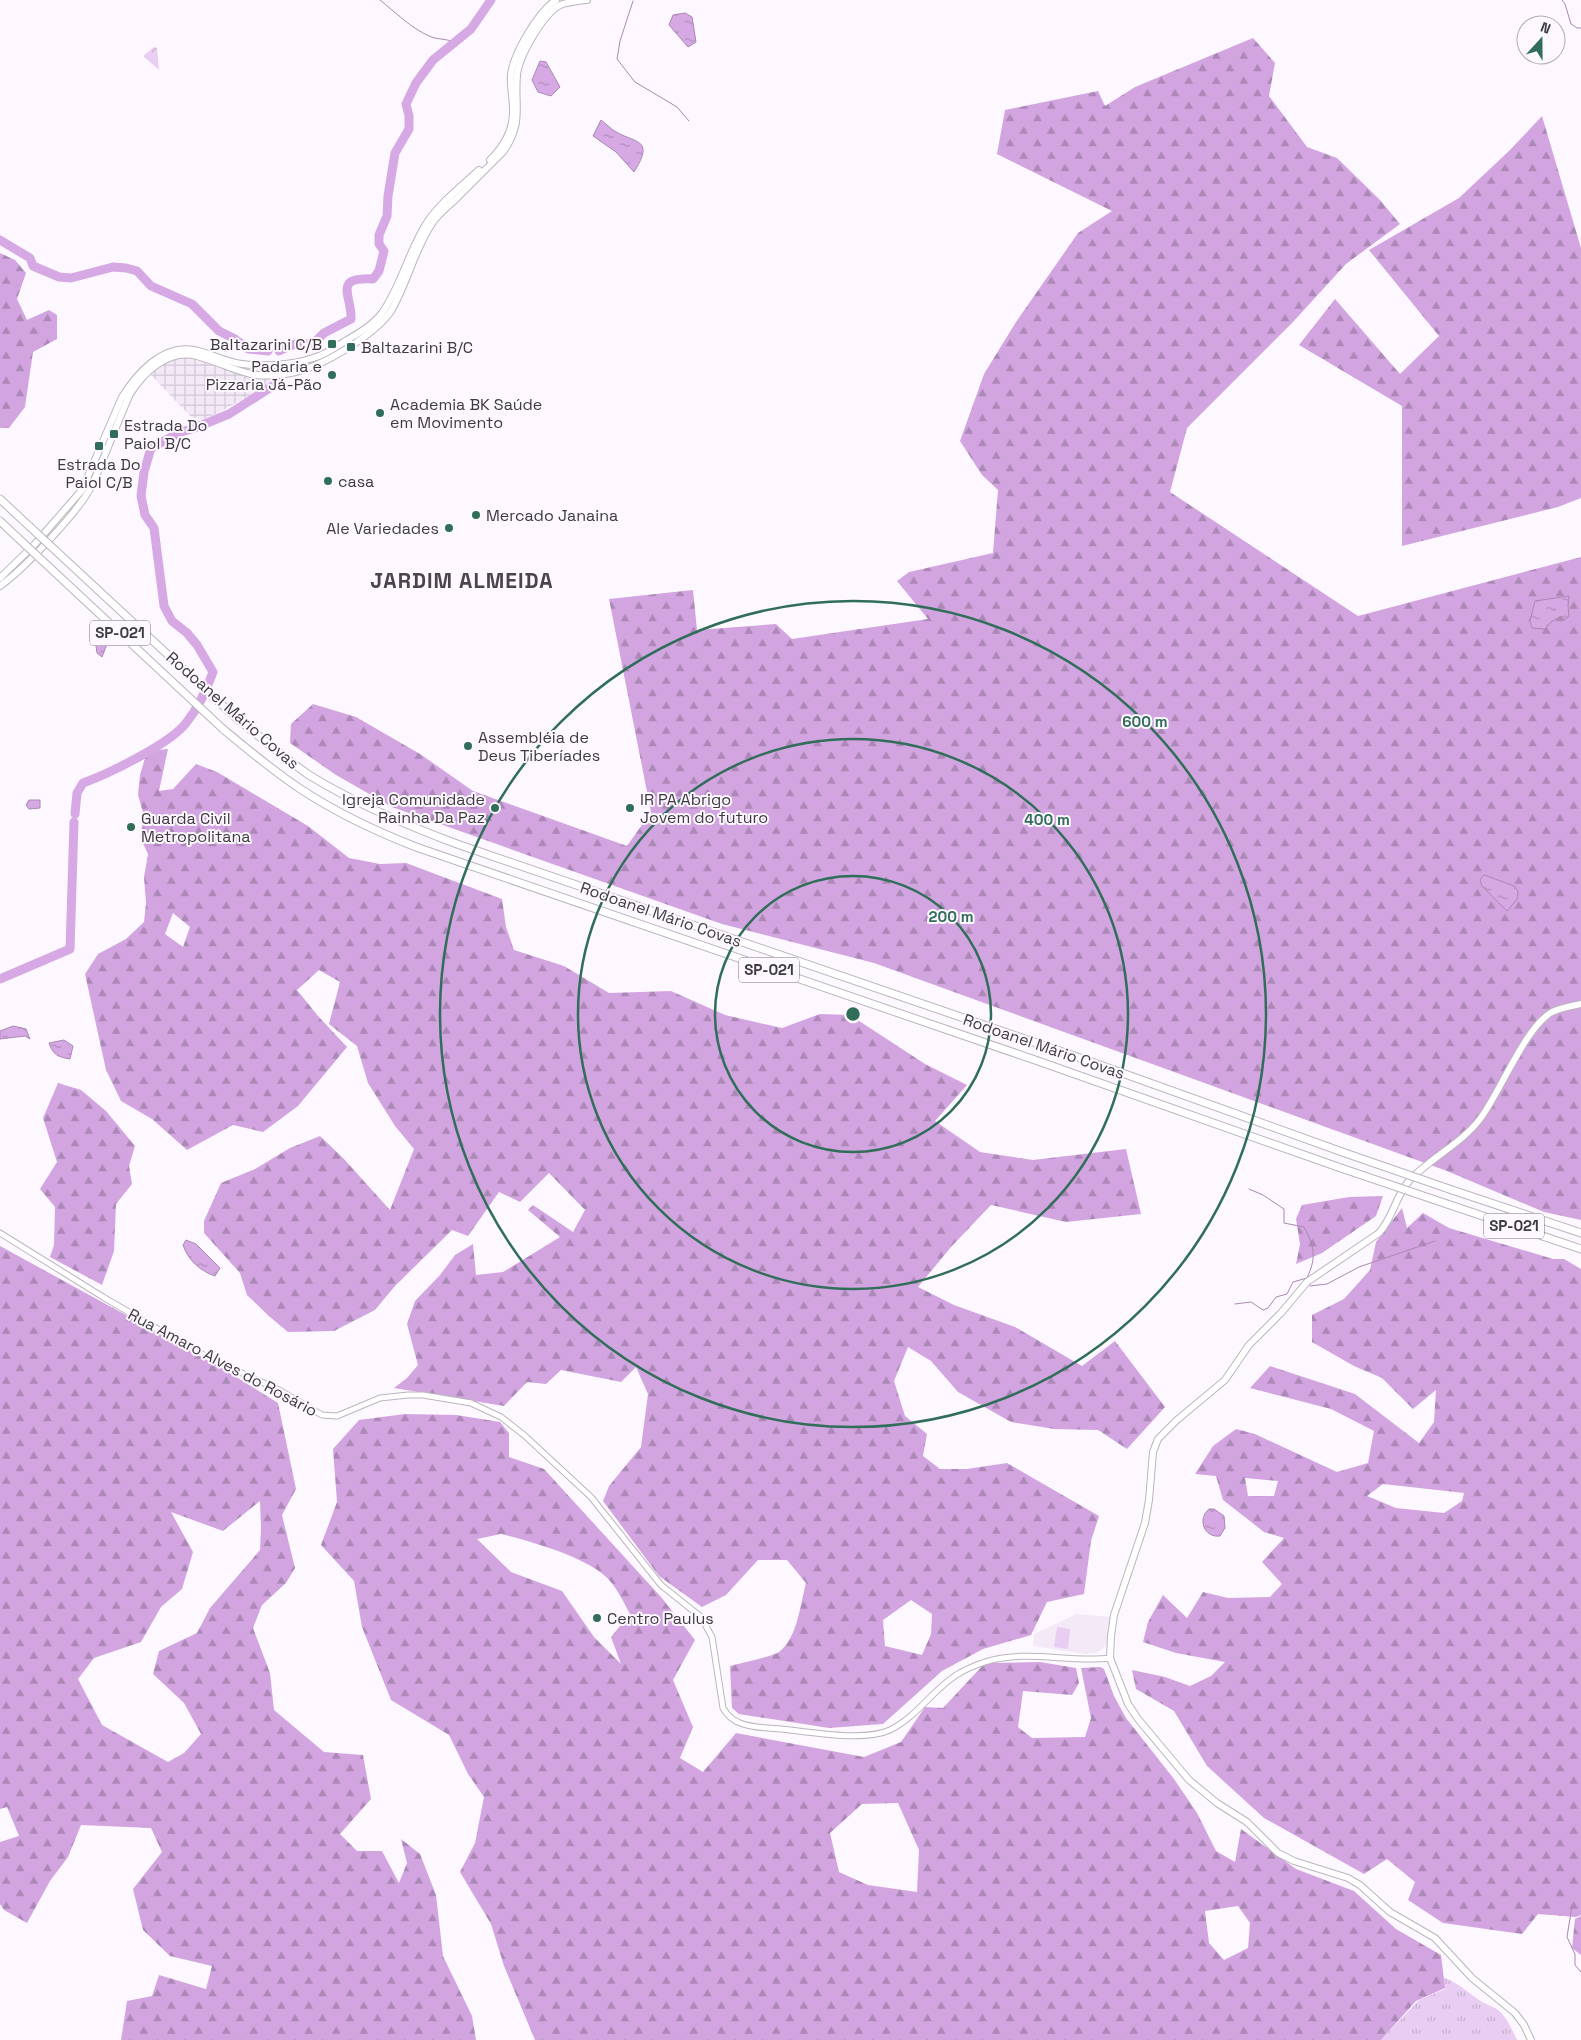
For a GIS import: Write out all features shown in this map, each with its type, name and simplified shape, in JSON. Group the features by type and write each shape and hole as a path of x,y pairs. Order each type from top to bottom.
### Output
{"highway":[{"name":"Rodoanel Mário Covas","path":"0,499 234,716 277,751 308,774 344,795 402,824 1083,1059 1345,1153 1581,1233"},
{"name":"Rodoanel Mário Covas","path":"0,521 222,729 268,766 300,788 339,812 383,834 1338,1167 1581,1249"}],"main road":[{"path":"0,578 35,544 82,490 122,397 145,368 162,356 188,350 241,364 289,363 307,360 323,355 366,328 382,313 428,220 502,146 512,124 511,76 514,60 543,12 556,0"},
{"path":"0,586 40,547 85,497 130,394 136,384 154,367 173,356 187,354 199,356 242,372 256,375 288,373 311,368 326,361 378,327 395,302 436,217 509,145 517,122 517,76 520,62 544,21 552,11 562,4 587,0"},
{"path":"288,373 289,363"},
{"path":"256,365 256,375"},
{"path":"1531,2040 1524,2025 1515,2013 1472,1978 1435,1938 1390,1912 1352,1880 1336,1872 1294,1861 1278,1854 1247,1822 1202,1792 1189,1780 1138,1719 1128,1704 1110,1658 1111,1636 1114,1615 1145,1523 1152,1481 1153,1452 1158,1439 1225,1380 1252,1342 1275,1320 1307,1282 1379,1233 1385,1226 1398,1197 1409,1182 1458,1141 1481,1118 1520,1051 1544,1018 1558,1010 1581,1004"}],"street":[{"name":"Rua Amaro Alves do Rosário","path":"0,1233 102,1297 173,1338 211,1359 279,1390 322,1414 336,1416 380,1398 423,1395 475,1404 501,1417 524,1435 591,1497 658,1581 701,1617 712,1637 723,1708 730,1717 741,1724 847,1735 879,1733 895,1727 912,1716 958,1673 985,1662 1022,1657 1084,1660 1110,1658"}],"shaded area":[{"path":"178,357 190,357 255,379 275,378 275,382 202,420 191,417 149,373 167,361"},
{"path":"1077,1614 1111,1617 1106,1646 1096,1653 1086,1654 1033,1646 1034,1634"}],"green space":[{"path":"1253,38 1275,63 1269,96 1307,147 1337,158 1380,200 1400,224 1346,264 1292,323 1187,428 1170,492 1358,616 1581,557 1581,1220 1544,1212 1447,1171 874,963 722,924 392,807 336,775 290,743 291,724 313,704 356,717 420,754 473,791 627,846 651,812 609,599 693,590 697,630 776,624 792,639 928,619 897,581 909,572 993,553 998,490 982,475 960,441 984,374 1016,322 1078,233 1112,211 997,154 1005,110 1098,91 1105,106 1135,87"},
{"path":"154,47 157,48 159,70 143,56"},
{"path":"1542,116 1581,248 1581,498 1558,507 1402,546 1402,406 1299,345 1335,299 1400,374 1439,336 1369,250 1459,198 1510,150"},
{"path":"0,253 15,260 26,273 17,299 27,320 49,310 57,315 57,339 33,352 25,407 9,428 0,428"},
{"path":"168,749 159,791 173,789 196,764 217,772 308,826 349,858 380,864 406,863 502,899 506,927 514,950 564,966 609,993 671,991 725,1015 782,1028 820,1014 850,1015 925,1064 967,1085 935,1121 980,1152 1033,1160 1126,1149 1141,1214 1066,1222 991,1205 951,1247 918,1287 954,1305 1015,1327 1082,1366 1115,1341 1165,1407 1127,1449 1098,1430 1054,1429 1011,1422 958,1392 931,1361 908,1347 894,1381 905,1416 927,1434 923,1456 940,1469 967,1469 1007,1463 1099,1516 1091,1541 1084,1594 1047,1602 1031,1635 983,1649 942,1671 883,1724 829,1728 739,1714 732,1708 730,1666 775,1654 785,1646 797,1620 806,1583 787,1560 758,1560 726,1595 702,1607 659,1576 603,1501 609,1486 641,1447 648,1394 636,1367 621,1382 561,1370 546,1384 527,1382 504,1406 394,1388 407,1378 418,1365 407,1324 415,1301 440,1275 455,1255 473,1244 476,1275 503,1272 560,1237 528,1210 533,1205 573,1232 585,1210 549,1173 520,1202 499,1192 468,1236 452,1230 395,1286 375,1310 334,1331 288,1332 270,1317 247,1295 240,1273 204,1233 204,1221 221,1183 255,1169 290,1148 320,1136 343,1158 390,1210 414,1149 395,1126 368,1083 357,1046 329,1024 340,982 319,970 297,990 347,1047 298,1106 263,1132 233,1125 187,1150 152,1119 121,1101 106,1070 85,974 98,954 126,939 144,922 146,903 144,877 148,854 140,837 144,816 138,795 140,775 147,751","holes":["173,913 190,927 183,947 165,934","911,1600 932,1614 931,1634 922,1655 885,1646 883,1620"]},
{"path":"58,1083 81,1090 106,1111 135,1146 129,1166 132,1184 116,1204 114,1251 102,1285 50,1257 54,1245 55,1207 40,1189 57,1162 43,1118"},
{"path":"1383,1196 1376,1216 1322,1253 1296,1264 1300,1244 1296,1219 1302,1205 1349,1197"},
{"path":"1402,1208 1407,1228 1423,1213 1449,1228 1553,1259 1564,1259 1581,1269 1581,1915 1576,1917 1538,1914 1522,1934 1443,1923 1408,1900 1415,1882 1387,1859 1364,1874 1264,1818 1207,1766 1174,1711 1136,1689 1132,1670 1165,1677 1190,1686 1211,1676 1225,1662 1176,1653 1143,1642 1148,1622 1163,1595 1187,1618 1203,1592 1228,1598 1270,1597 1282,1584 1262,1562 1284,1538 1264,1532 1223,1500 1216,1476 1195,1474 1213,1446 1236,1429 1255,1434 1337,1472 1368,1463 1374,1431 1331,1409 1250,1388 1270,1366 1355,1394 1419,1443 1434,1422 1436,1390 1413,1409 1382,1378 1354,1366 1312,1342 1312,1315 1344,1299 1370,1270 1376,1242","holes":["1245,1478 1278,1481 1274,1496 1248,1496","1383,1484 1464,1493 1462,1501 1444,1513 1396,1508 1367,1496"]},
{"path":"0,1246 217,1365 278,1403 296,1489 282,1515 295,1568 286,1583 262,1605 253,1628 270,1673 274,1710 324,1752 363,1755 371,1799 340,1834 357,1851 382,1851 399,1883 407,1863 401,1839 420,1854 436,1895 443,1956 472,2016 476,2040 121,2040 127,2001 152,1996 159,1975 206,1989 212,1966 170,1956 143,1930 133,1889 162,1852 151,1828 81,1825 68,1857 50,1881 27,1923 4,1910 0,1904 0,1842 19,1836 7,1807 0,1809","holes":["260,1501 260,1550 210,1608 197,1633 159,1651 153,1674 184,1703 201,1734 184,1753 168,1762 102,1725 78,1679 94,1658 141,1642 161,1607 182,1589 193,1552 171,1512 223,1531"]},
{"path":"405,1414 456,1415 500,1422 509,1433 509,1457 544,1469 661,1597 695,1640 673,1680 693,1727 680,1758 703,1772 736,1733 864,1757 901,1742 925,1707 943,1708 985,1663 1040,1662 1076,1668 1079,1683 1072,1695 1023,1691 1018,1727 1032,1738 1085,1737 1091,1718 1081,1668 1100,1667 1104,1669 1114,1696 1126,1718 1174,1779 1197,1813 1216,1851 1235,1862 1241,1829 1296,1869 1354,1891 1396,1929 1441,1955 1445,1988 1416,2001 1381,2040 535,2040 504,1966 491,1924 460,1872 475,1843 484,1797 468,1774 449,1735 391,1700 362,1627 354,1581 321,1545 337,1502 333,1449 359,1420","holes":["501,1534 559,1551 589,1565 610,1581 630,1614 611,1637 621,1664 594,1637 562,1591 511,1572 477,1539","898,1803 919,1850 917,1892 868,1885 839,1872 830,1833 862,1804","1238,1906 1250,1923 1248,1948 1224,1960 1209,1943 1205,1911"]},
{"path":"1057,1627 1070,1629 1068,1649 1054,1647"},
{"path":"1581,1916 1581,1955 1572,1948 1575,1919"},
{"path":"1434,1974 1455,1983 1498,2010 1507,2020 1517,2040 1381,2040 1419,2000 1445,1989"}],"water":[{"path":"685,13 692,17 696,42 688,47 669,25 673,15"},
{"path":"540,61 546,62 560,87 551,96 538,92 532,80"},
{"path":"601,120 613,130 635,140 643,147 643,153 634,172 616,152 593,136"},
{"path":"1569,596 1569,616 1564,620 1561,616 1551,622 1545,629 1532,628 1530,621 1535,601"},
{"path":"95,639 107,644 102,657 97,653"},
{"path":"29,800 40,800 40,808 29,809 26,805"},
{"path":"1484,875 1514,886 1518,891 1517,899 1507,911 1482,886 1480,880"},
{"path":"13,1026 26,1029 30,1039 25,1036 0,1039 0,1031"},
{"path":"64,1040 73,1046 70,1059 56,1055 49,1043"},
{"path":"186,1240 196,1244 220,1268 215,1276 204,1271 191,1260 183,1245"},
{"path":"1209,1509 1214,1509 1224,1516 1225,1528 1220,1536 1210,1534 1204,1527 1203,1518"}],"waterway":[{"path":"380,0 422,33 456,43"},
{"path":"279,351 295,344 313,344 324,333 351,319 348,284 360,279 373,279 379,271 384,251 379,244 379,235 387,216 388,196 395,153 409,129 409,116 406,104 416,83 433,60 471,29 491,0"},
{"path":"1562,0 1571,24 1581,28"},
{"path":"633,1 620,41 617,59 635,82 677,107 689,121"},
{"path":"0,240 30,258 33,266 59,277 71,278 113,267 137,271 151,286 192,304 219,331 235,339 248,349 268,351"},
{"path":"75,814 77,793 83,783 138,758 167,740 186,723 205,692 213,672 197,645 187,633 172,621 164,606 154,528 145,515 141,496 144,472 151,448 181,432 229,414 276,384 279,380"},
{"path":"0,979 70,949 74,822"},
{"path":"1235,1304 1251,1302 1263,1310 1268,1308 1276,1297 1287,1294 1293,1282 1307,1278 1313,1258 1312,1246 1304,1227 1284,1223 1284,1209 1263,1195 1249,1189"},
{"path":"1310,1286 1327,1284 1359,1267 1435,1241"},
{"path":"1572,1906 1567,1937 1575,1954 1575,1965 1581,1972"}],"place":[{"name":"Baltazarini C/B","path":"332,344"},
{"name":"Baltazarini B/C","path":"351,347"},
{"name":"Padaria e Pizzaria Já-Pão","path":"332,375"},
{"name":"Academia BK Saúde em Movimento","path":"380,413"},
{"name":"Estrada Do Paiol B/C","path":"114,434"},
{"name":"Estrada Do Paiol C/B","path":"99,446"},
{"name":"casa","path":"328,481"},
{"name":"Mercado Janaina","path":"476,515"},
{"name":"Ale Variedades","path":"449,528"},
{"name":"Assembléia de Deus Tiberíades","path":"468,746"},
{"name":"Igreja Comunidade Rainha Da Paz","path":"495,808"},
{"name":"IR PA Abrigo Jovem do futuro","path":"630,808"},
{"name":"Guarda Civil Metropolitana","path":"131,827"},
{"name":"Centro Paulus","path":"597,1618"}],"district":[{"name":"JARDIM ALMEIDA","path":"462,581"}]}
